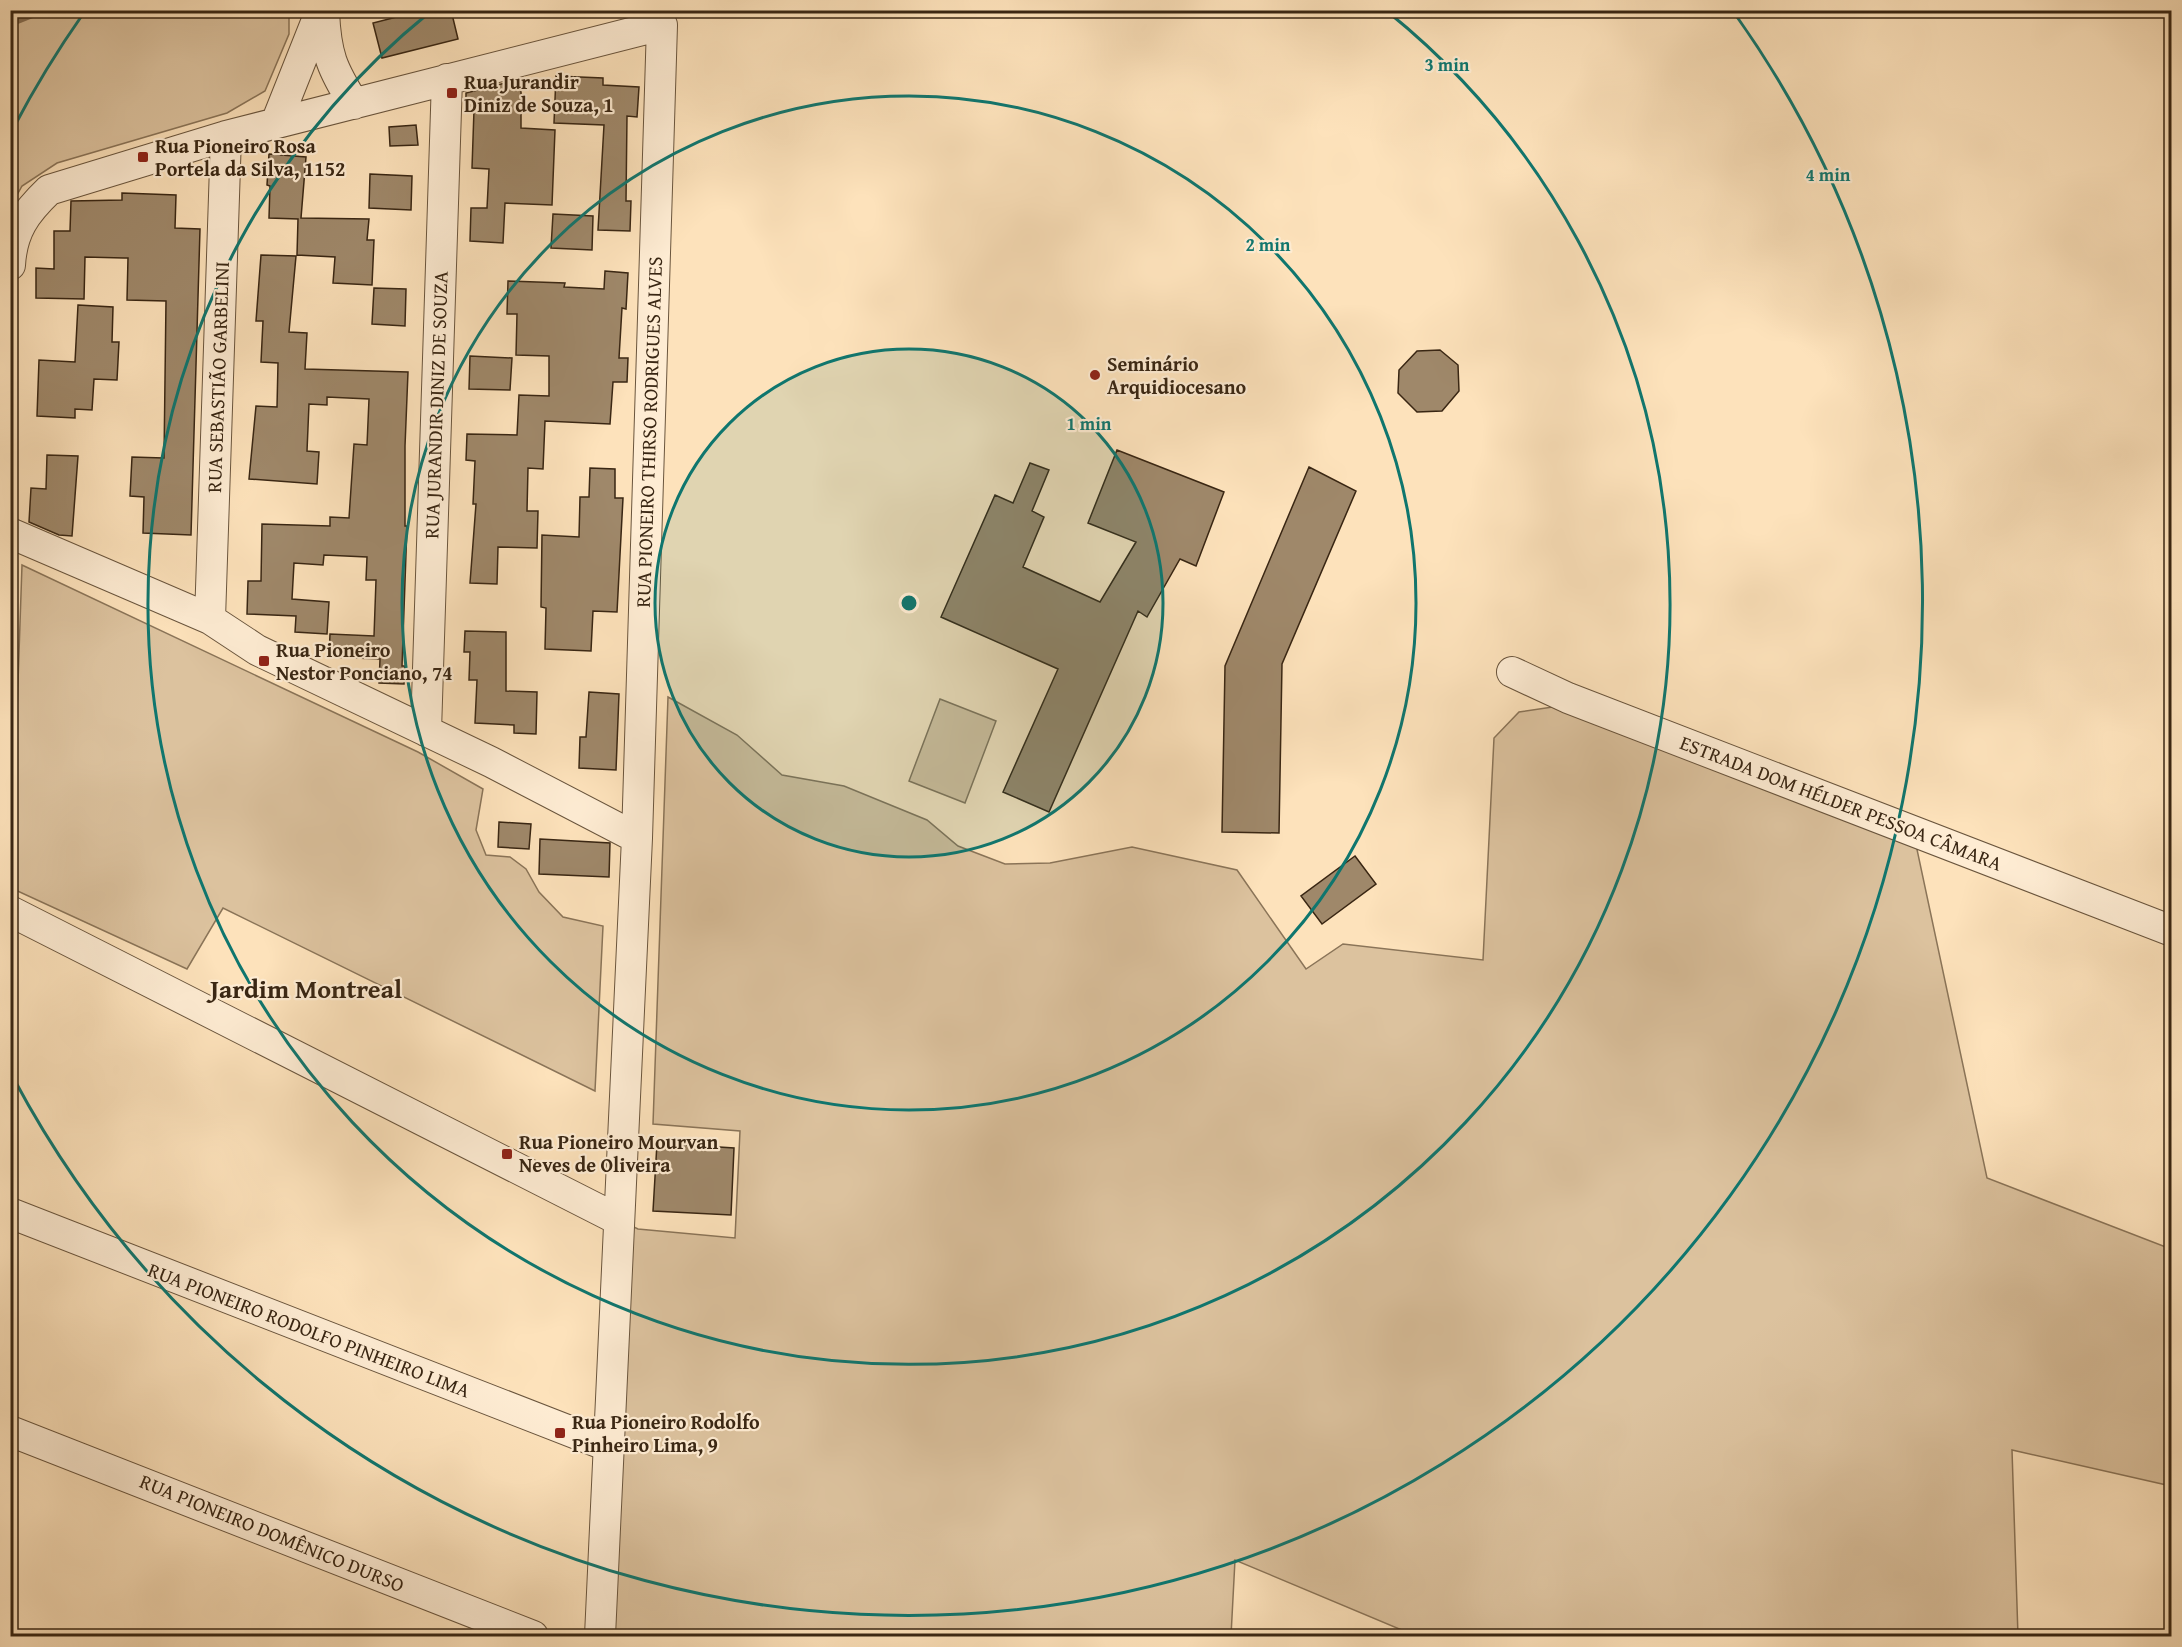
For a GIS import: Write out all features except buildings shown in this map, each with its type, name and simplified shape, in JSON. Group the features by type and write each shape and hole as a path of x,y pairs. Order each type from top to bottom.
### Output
{"street":[{"path":"322,10 325,42 332,69 354,104"},
{"path":"276,123 322,10"},
{"name":"RUA PIONEIRO THIRSO RODRIGUES ALVES","path":"447,79 662,26 637,838 600,1636"},
{"path":"10,265 11,243 30,209 49,190 226,136 447,79"},
{"name":"RUA JURANDIR DINIZ DE SOUZA","path":"426,731 447,79"},
{"name":"RUA SEBASTIÃO GARBELINI","path":"210,619 226,136"},
{"path":"10,533 210,619 257,650 426,731 637,838"},
{"name":"ESTRADA DOM HÉLDER PESSOA CÂMARA","path":"1512,672 1568,698 2172,931"},
{"path":"10,911 619,1220"},
{"name":"RUA PIONEIRO RODOLFO PINHEIRO LIMA","path":"10,1214 608,1446"},
{"name":"RUA PIONEIRO DOMÊNICO DURSO","path":"10,1431 533,1636"}],"shaded area":[{"path":"11,10 289,11 289,34 265,91 227,113 57,163 22,186 11,206"},
{"path":"22,565 418,752 483,789 476,830 486,855 510,857 526,869 539,892 563,917 603,926 595,1091 223,908 187,969 11,888"},
{"path":"668,697 737,735 782,775 844,786 927,820 958,846 1005,864 1050,863 1132,847 1237,870 1306,969 1343,944 1483,960 1494,738 1519,712 1566,705 1915,840 1987,1178 2171,1249 2171,1486 2012,1450 2018,1636 1416,1636 1235,1560 1231,1636 599,1636 619,1220 638,1229 735,1238 740,1131 653,1124"},
{"path":"940,699 996,721 965,803 909,781"}],"waterway":[{"path":"10,24 45,10"}],"place":[{"name":"Rua Jurandir Diniz de Souza, 1","path":"452,93"},
{"name":"Rua Pioneiro Rosa Portela da Silva, 1152","path":"143,157"},
{"name":"Seminário Arquidiocesano","path":"1095,375"},
{"name":"Rua Pioneiro Nestor Ponciano, 74","path":"264,661"},
{"name":"Rua Pioneiro Mourvan Neves de Oliveira","path":"507,1154"},
{"name":"Rua Pioneiro Rodolfo Pinheiro Lima, 9","path":"560,1433"}],"district":[{"name":"Jardim Montreal","path":"306,989"}]}
